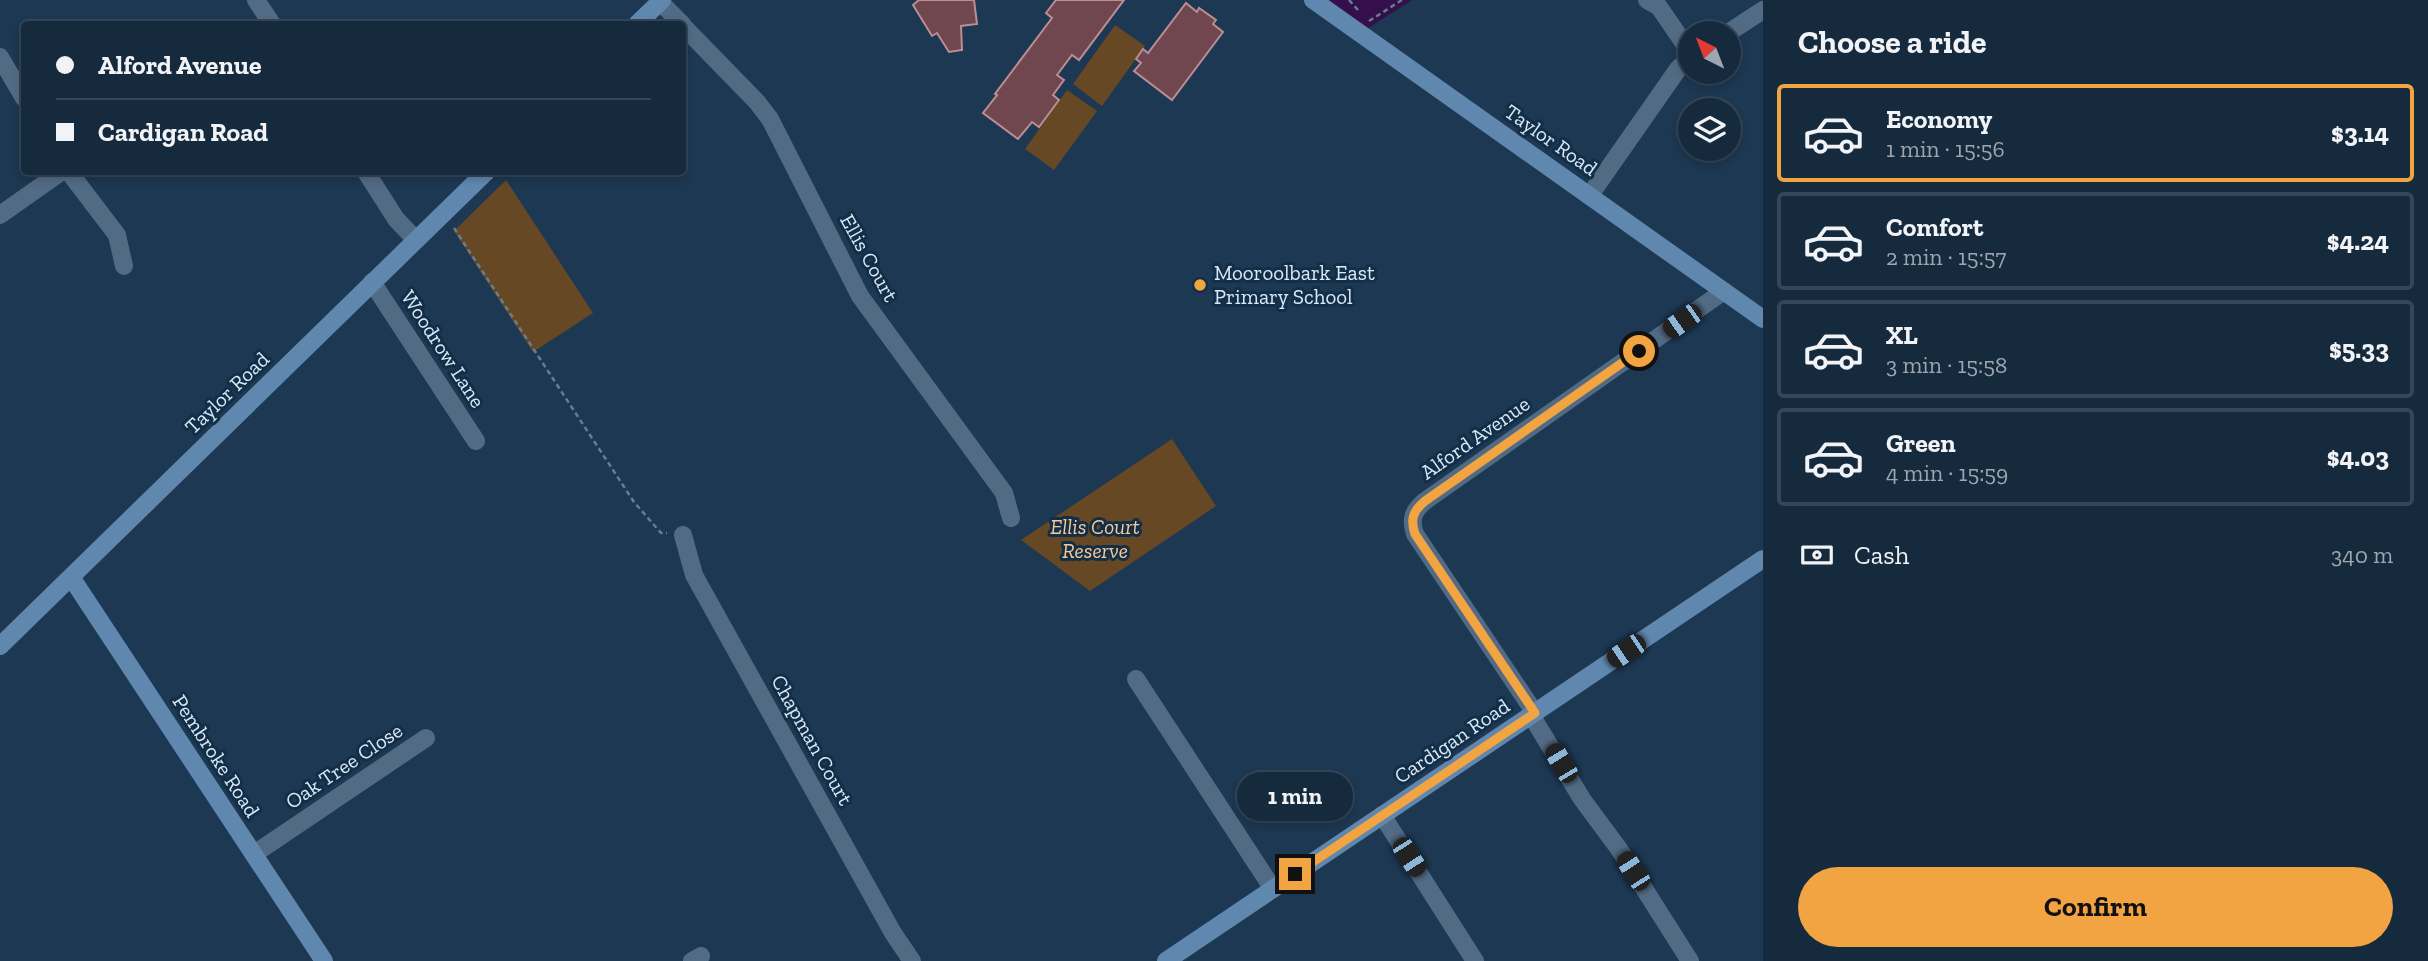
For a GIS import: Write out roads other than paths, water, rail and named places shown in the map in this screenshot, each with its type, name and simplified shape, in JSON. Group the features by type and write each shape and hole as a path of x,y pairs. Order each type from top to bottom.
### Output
{"street":[{"path":"256,0 270,21"},
{"name":"Taylor Road","path":"1313,0 1763,319"},
{"path":"1647,0 1659,7 1678,35"},
{"path":"640,21 661,1"},
{"name":"Ellis Court","path":"661,1 678,21"},
{"path":"1741,24 1763,10"},
{"name":"Ellis Court","path":"686,29 757,102 770,119 860,296 1004,493 1011,518"},
{"path":"0,57 21,93"},
{"path":"1590,195 1678,69"},
{"path":"0,215 57,175"},
{"path":"71,175 117,235 124,266"},
{"path":"368,175 396,219 415,239"},
{"name":"Taylor Road","path":"0,646 483,175"},
{"name":"Woodrow Lane","path":"372,282 476,441"},
{"name":"Alford Avenue","path":"1690,961 1619,849 1582,799 1533,714 1415,534 1412,517 1425,501 1724,291"},
{"name":"Chapman Court","path":"683,536 694,575 893,933 912,961"},
{"name":"Cardigan Road","path":"1166,961 1763,559"},
{"name":"Pembroke Road","path":"71,577 324,961"},
{"path":"1136,678 1273,889"},
{"name":"Oak Tree Close","path":"254,854 426,738"},
{"path":"1382,816 1475,961"}],"place":[{"name":"Mooroolbark East Primary School","path":"1200,285"}],"park label":[{"name":"Ellis Court Reserve","path":"1095,539"}]}
